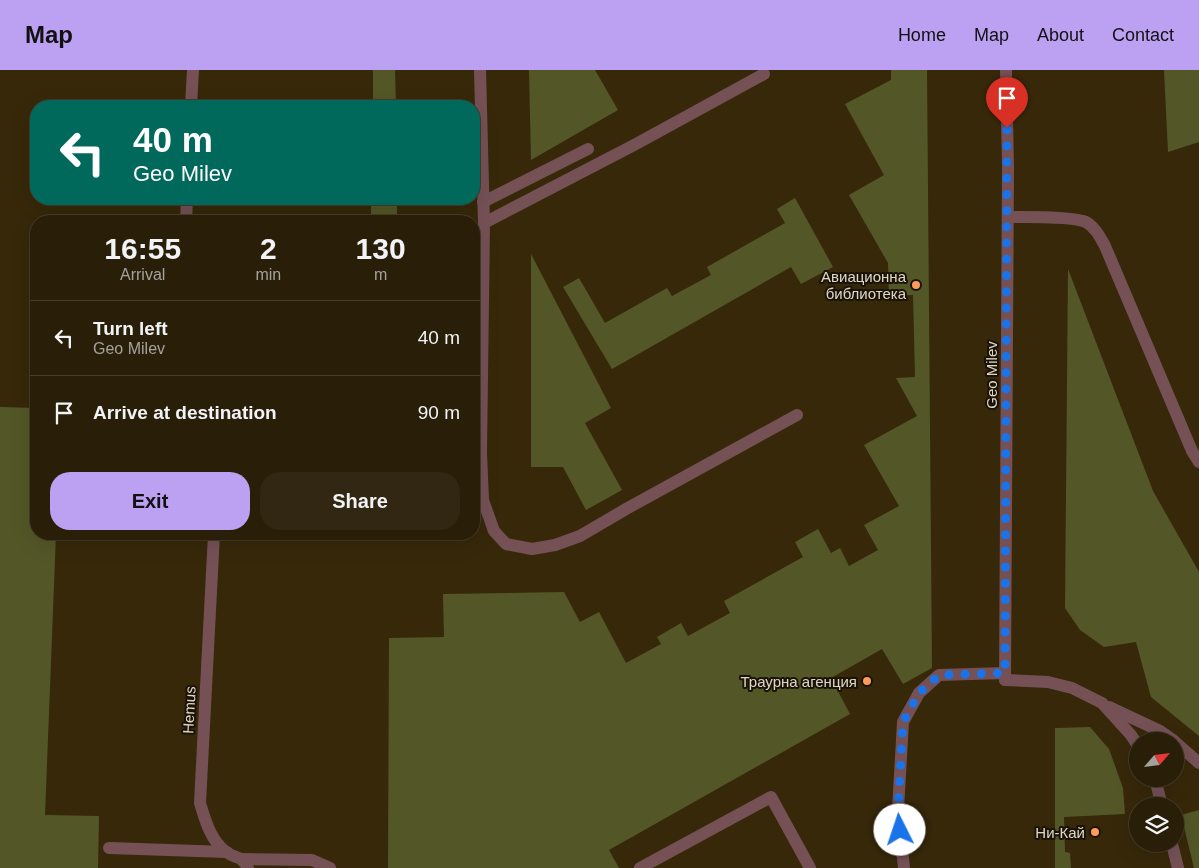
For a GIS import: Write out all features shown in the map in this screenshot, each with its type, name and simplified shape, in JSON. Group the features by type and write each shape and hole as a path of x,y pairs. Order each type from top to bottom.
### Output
{"street":[{"path":"191,100 192,70"},
{"path":"480,70 484,223 480,354"},
{"name":"Geo Milev","path":"1005,676 1008,217 1006,70"},
{"path":"484,223 636,144 764,74"},
{"path":"483,202 588,149"},
{"path":"1008,217 1055,218 1086,222 1097,231 1192,451 1199,462"},
{"path":"480,476 483,500 494,530 506,544 532,549 555,545 580,536 797,415"},
{"name":"Hemus","path":"214,540 200,803 205,821 215,839 227,852 245,863"},
{"path":"904,868 898,810 903,722 919,693 939,675 1005,676 1048,682 1072,688 1161,732"},
{"path":"1102,703 1129,733"},
{"path":"1184,750 1199,763"},
{"path":"640,868 771,797 810,868"},
{"path":"109,848 227,852"},
{"path":"1174,852 1178,868"},
{"path":"245,863 312,860 330,868"}],"green space":[{"path":"373,70 395,70 396,100 373,100"},
{"path":"529,70 595,70 618,110 531,160"},
{"path":"891,70 927,70 932,668 903,684 882,649 831,678 850,714 609,850 619,868 388,868 389,638 444,637 443,594 564,592 580,622 599,612 626,663 661,644 657,637 681,623 688,636 730,613 724,601 803,557 795,542 818,529 831,553 840,548 849,566 878,550 864,525 899,506 864,445 917,416 896,378 915,377 913,295 889,296 888,263 849,195 884,175 845,104 891,80"},
{"path":"1164,70 1199,70 1199,142 1168,152"},
{"path":"795,198 833,267 801,284 791,267 612,369 563,287 579,278 605,323 667,288 672,296 711,275 707,267 785,223 777,209"},
{"path":"371,205 397,205 397,215 371,215"},
{"path":"531,254 611,408 585,423 622,490 586,510 563,467 531,467"},
{"path":"1068,269 1153,491 1199,572 1199,736 1151,697 1136,642 1104,647 1080,630 1065,608"},
{"path":"0,407 30,408 30,540 56,540 45,815 99,816 98,868 0,868"},
{"path":"1090,727 1109,749 1123,788 1125,814 1064,817 1065,852 1070,853 1071,868 1055,868 1055,728"},
{"path":"1199,810 1199,868 1194,868 1184,827 1184,814"}],"place":[{"name":"Авиационна библиотека","path":"916,285"},
{"name":"Траурна агенция","path":"867,681"},
{"name":"Ни-Кай","path":"1095,832"}],"route":[{"path":"900,830 898,810 903,722 919,693 939,675 1005,673 1007,128"}]}
